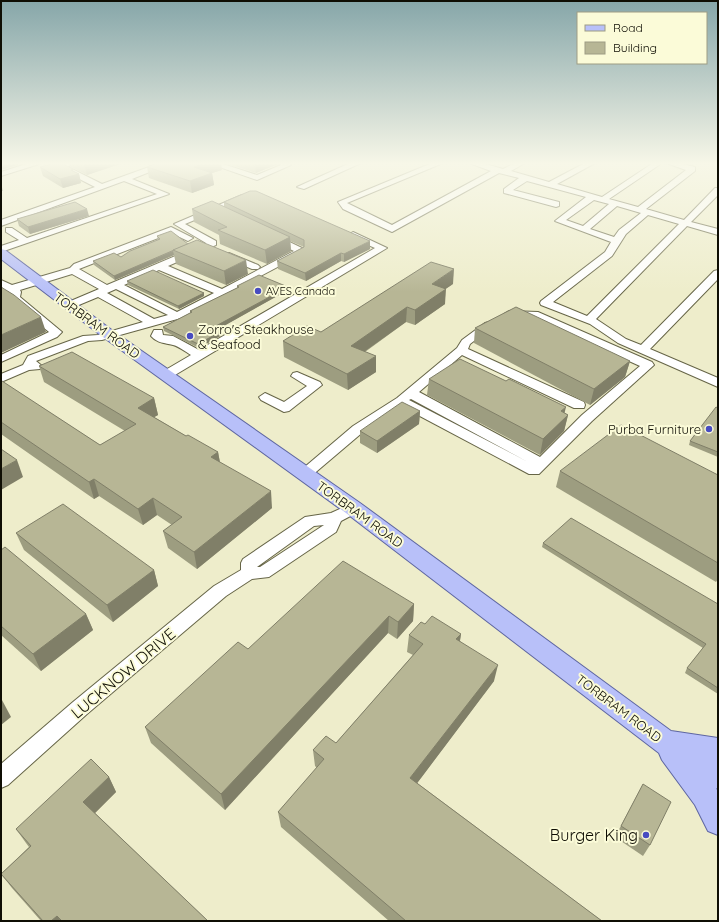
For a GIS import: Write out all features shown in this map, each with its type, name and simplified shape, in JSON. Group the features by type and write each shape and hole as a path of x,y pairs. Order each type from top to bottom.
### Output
{"main road":[{"name":"TORBRAM ROAD","path":"4,258 33,283 70,305 103,336 166,375 305,474 344,513 663,741 718,776"},
{"path":"663,741 718,750"},
{"path":"663,741 705,795 718,821"}],"street":[{"path":"1,223 28,214 34,217 63,208 59,206"},
{"path":"1,249 129,206"},
{"path":"70,305 213,243 178,224 222,206"},
{"path":"345,206 392,229 435,206"},
{"path":"579,206 559,220 617,241"},
{"path":"584,230 612,206"},
{"path":"626,206 718,232"},
{"path":"649,206 622,232 609,254 545,303 589,320 622,342 717,380"},
{"path":"589,320 701,206"},
{"path":"215,209 229,216"},
{"path":"9,230 26,241"},
{"path":"1,298 7,289 33,283 73,270 77,266 171,230 256,267"},
{"path":"166,375 275,309 382,248 347,232"},
{"path":"161,332 166,320 177,316 301,251 265,233"},
{"path":"159,266 222,293"},
{"path":"73,270 107,289 177,316"},
{"path":"642,350 718,273"},
{"path":"2,359 53,335 56,332 14,298 7,289"},
{"path":"107,289 161,332 199,355"},
{"path":"305,474 358,429 406,397 461,350 466,342 500,317 511,313 525,312 534,314 648,365 580,425 541,464 406,397"},
{"path":"1,378 23,368 41,365 94,342 103,336 124,332 161,332"},
{"path":"461,350 579,405"},
{"path":"2,359 23,368"},
{"path":"449,360 463,367"},
{"path":"265,397 284,408 316,385 297,376"},
{"path":"566,418 580,425"},
{"name":"LUCKNOW DRIVE","path":"1,778 80,708 220,591 249,573 263,573 331,528 344,513"}],"building":[{"path":"61,206 82,206 87,209 28,227 17,219"},
{"path":"199,206 223,206 290,237 265,250 218,230 227,227 192,209"},
{"path":"232,206 290,206 370,241 344,254 341,253 305,273 277,261 304,247 304,240"},
{"path":"171,231 188,244 114,276 93,261 114,253 121,257 130,251 160,239 157,236"},
{"path":"197,240 246,260 224,271 173,250"},
{"path":"431,262 454,269 432,284 446,289 415,310 407,307 351,346 376,356 347,374 283,341 307,326 321,332"},
{"path":"153,270 204,293 178,306 127,281"},
{"path":"259,275 288,287 214,327 222,331 198,344 163,327 192,312 190,311 239,287 237,286"},
{"path":"1,287 14,295 41,317 1,335"},
{"path":"516,307 630,361 594,389 475,328"},
{"path":"72,352 154,398 138,408 186,436 188,435 218,452 211,457 271,491 194,552 163,531 182,517 153,498 138,509 94,479 89,482 1,422 2,381 100,445 136,424 39,366"},
{"path":"460,359 506,381 509,379 566,407 561,411 568,415 543,439 429,379"},
{"path":"402,402 420,411 377,441 360,431"},
{"name":"Purba Furniture","path":"716,407 718,408 718,452 690,441"},
{"path":"621,425 718,475 718,563 560,471"},
{"path":"1,449 17,460 1,469"},
{"path":"63,504 154,570 107,605 16,533"},
{"path":"571,518 718,604 718,688 687,668 706,644 543,543"},
{"path":"5,547 86,614 33,654 1,626 1,550"},
{"path":"343,561 414,604 398,622 389,616 221,794 145,727 238,642 248,649"},
{"path":"432,616 461,634 456,639 498,665 410,778 602,921 406,921 278,812 324,759 313,750 326,736 336,743 423,644 409,635 421,622 425,624"},
{"path":"91,759 109,777 83,802 208,921 62,921 57,916 51,921 43,921 1,874 31,846 16,829"},
{"path":"643,784 671,802 650,845 621,826"}],"place":[{"name":"AVES Canada","path":"258,291"},
{"name":"Zorro's Steakhouse & Seafood","path":"190,336"},
{"name":"Purba Furniture","path":"709,429"},
{"name":"Burger King","path":"646,835"}]}
